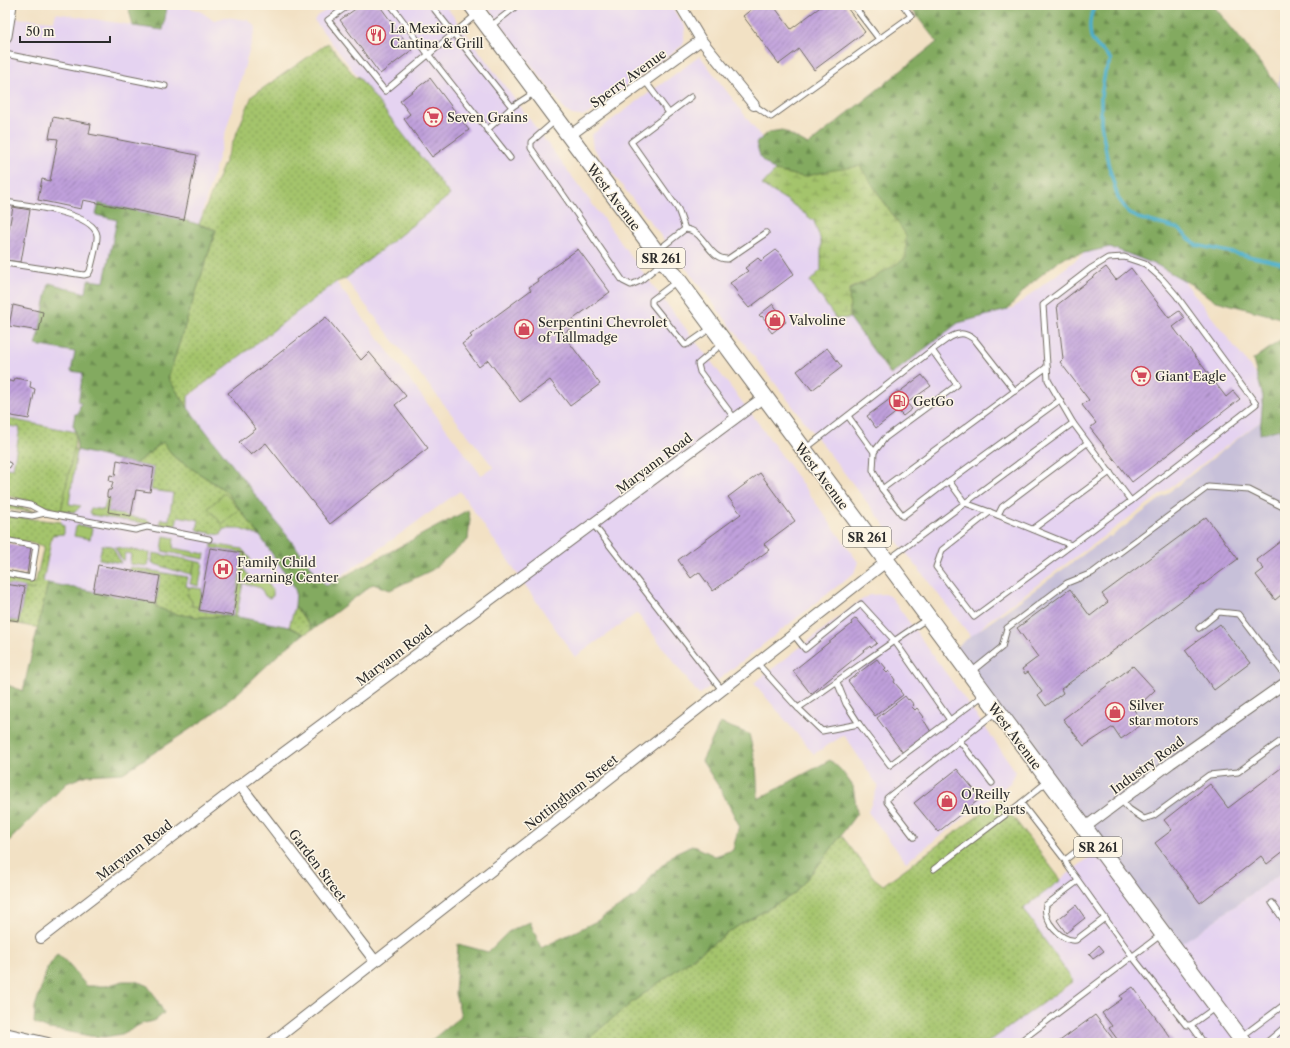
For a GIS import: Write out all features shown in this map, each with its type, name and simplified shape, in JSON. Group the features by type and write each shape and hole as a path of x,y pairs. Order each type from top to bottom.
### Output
{"main road":[{"name":"West Avenue","path":"475,9 1242,1040"}],"street":[{"path":"5,36 10,5"},
{"path":"681,5 701,40 754,105"},
{"name":"Sperry Avenue","path":"569,136 701,40"},
{"name":"Maryann Road","path":"41,938 240,785 764,397"},
{"name":"Nottingham Street","path":"271,1043 886,562"},
{"name":"Industry Road","path":"1088,833 1121,800 1285,683"},
{"name":"Garden Street","path":"240,785 375,961"},
{"path":"5,1033 48,1043"}],"lane":[{"path":"349,5 328,20 385,91 453,33 475,9"},
{"path":"391,5 510,158"},
{"path":"432,5 512,107"},
{"path":"489,28 514,8 515,5"},
{"path":"853,5 879,39"},
{"path":"754,105 771,117 911,16 903,5"},
{"path":"5,54 165,86"},
{"path":"645,82 669,113"},
{"path":"487,130 512,107 536,91"},
{"path":"686,229 678,209 631,142 691,97"},
{"path":"557,120 531,142 531,148 623,281 631,285 640,281 686,229"},
{"path":"5,202 70,214 84,220 93,227 97,235 90,271 84,275 5,263"},
{"path":"686,229 697,233 717,256 724,259 728,259 766,233"},
{"path":"990,512 942,550 936,567 974,617 1131,501 1256,404 1176,295 1162,279 1145,264 1124,257 1108,258 1090,269 1043,306 1048,380 1072,423 1131,501"},
{"path":"678,281 652,300 652,304 685,345 712,327"},
{"path":"803,451 932,350 953,336 961,333 975,340 1014,391"},
{"path":"724,343 698,364 700,372 735,419"},
{"path":"932,350 958,385 885,438 874,452 873,470 882,489 903,516 1060,400"},
{"path":"882,489 1047,367"},
{"path":"848,416 874,452"},
{"path":"886,562 1072,423"},
{"path":"998,515 1002,507 1088,443"},
{"path":"1033,529 1110,472"},
{"path":"949,481 965,503 1071,545"},
{"path":"969,673 1002,647 1007,628 1067,583 1092,573 1208,487 1249,490 1285,508"},
{"path":"5,500 30,505 45,513 135,530 147,527 209,539"},
{"path":"5,512 32,516 45,513"},
{"path":"593,524 722,690"},
{"path":"5,540 36,546 31,578 5,573"},
{"path":"793,634 805,648 861,604 894,640 950,720"},
{"path":"1199,628 1219,612 1239,614 1285,675"},
{"path":"798,708 837,682 894,640 928,618"},
{"path":"757,663 798,708 822,731 859,724"},
{"path":"837,682 846,704 890,765 985,694"},
{"path":"914,837 887,802 887,798 997,711"},
{"path":"1121,800 1130,809 1144,819 1152,816 1209,775 1238,772 1285,738"},
{"path":"959,740 992,783"},
{"path":"934,869 1049,781"},
{"path":"1021,803 1065,860 1078,881 1132,956 1186,1024 1191,1025 1204,1043"},
{"path":"1065,860 1088,833"},
{"path":"1078,881 1046,905 1044,911 1049,922 1061,936 1071,941 1076,940 1105,918"},
{"path":"1272,903 1285,922"},
{"path":"1018,1043 1162,933"},
{"path":"1242,1040 1285,1004"},
{"path":"1191,1025 1216,1006"},
{"path":"1266,1043 1285,1027"}],"shaded area":[{"path":"172,5 181,5 200,11 214,21 225,17 248,20 256,27 199,224 184,220 117,220 104,283 86,293 36,345 75,352 84,373 78,401 81,402 78,415 73,425 76,432 74,449 135,464 163,442 226,491 260,536 292,583 296,592 295,606 289,627 233,616 198,617 155,603 43,583 53,535 60,535 64,526 61,522 61,511 5,495 5,62 13,18 54,21 56,13 163,30 167,7"},
{"path":"333,5 445,5 650,282 759,424 858,562 854,573 699,695 637,613 575,657 460,491 326,587 188,408 188,397 336,282 481,475 494,468 345,279 450,195 314,20"},
{"path":"486,5 670,5 685,27 683,45 588,114 580,116 572,115 566,111"},
{"path":"700,56 762,138 756,143 761,159 775,171 762,185 788,201 814,221 821,241 821,270 810,281 836,319 850,318 890,375 958,323 1013,308 1090,249 1118,241 1177,272 1262,382 1269,415 988,621 972,638 593,148 591,135"},
{"path":"1285,58 1285,94 1278,85"},
{"path":"1261,421 1260,433 1280,429 1281,451 1285,457 1285,870 1194,935 1173,948 952,650 1109,536 1111,537"},
{"path":"884,594 891,597 1016,772 1010,783 906,862 868,812 878,786 844,735 814,754 754,683 860,601 870,595"},
{"path":"1100,849 1194,935 1285,870 1285,1043 987,1043 1073,982 1023,909"}],"green space":[{"path":"128,5 172,5 167,7 163,30 133,26"},
{"path":"908,5 1213,5 1285,94 1285,457 1281,451 1280,429 1260,434 1263,397 1253,360 1281,340 1284,319 1213,300 1194,286 1157,265 1110,247 1062,258 1029,285 1007,310 958,323 891,375 850,318 849,290 875,277 828,171 804,177 775,171 761,159 756,143 769,132 782,130 808,145 937,42"},
{"path":"328,43 356,78 358,76 450,195 345,279 336,282 188,396 188,408 168,378 216,230 199,224 252,96"},
{"path":"860,166 906,235 906,258 875,277 849,289 850,318 836,319 810,281 821,270 821,241 814,221 788,201 762,185 775,171 804,177 828,171"},
{"path":"99,203 184,220 216,230 168,378 188,408 326,586 468,510 470,519 468,540 432,570 390,590 373,584 312,630 295,606 296,592 292,583 260,536 226,491 174,457 163,442 135,464 77,450 76,432 73,425 75,414 78,414 81,402 78,402 83,373 71,371 75,352 36,345 49,283 86,293 88,280 104,282 117,220 96,215"},
{"path":"5,418 76,432 74,449 61,511 5,495 5,468 13,469 20,428 5,425"},
{"path":"163,442 174,457 226,491 260,536 240,529 223,529 221,535 200,531 197,529 199,520 178,516 176,525 160,524 161,519 169,520 173,493 151,490 154,468 135,464"},
{"path":"74,449 77,450 69,504 81,506 75,512 61,511"},
{"path":"225,493 239,510 222,524 208,508"},
{"path":"107,497 110,498 108,512 147,520 149,521 149,524 92,515 90,512 91,508 104,510"},
{"path":"5,503 37,512 5,509"},
{"path":"5,516 61,522 64,526 64,534 52,535 43,582 48,583 38,628 5,621 5,619 19,621 25,587 34,589 44,546 5,537"},
{"path":"78,525 92,528 90,539 74,536"},
{"path":"164,536 174,538 173,548 205,554 204,559 162,551"},
{"path":"212,544 242,549 251,560 243,568 252,580 256,578 266,581 273,591 273,596 269,598 265,596 261,588 243,583 236,617 233,616 243,553 212,548"},
{"path":"102,545 112,546 121,563 99,559"},
{"path":"115,547 150,553 148,566 130,564 131,554 125,553 124,560 122,560"},
{"path":"153,553 195,561 192,574 176,571 152,563"},
{"path":"195,561 203,563 199,586 190,584"},
{"path":"130,567 164,573 160,576 129,570"},
{"path":"164,573 188,577 186,586 189,587 188,596 192,601 192,606 199,607 199,610 233,616 198,617 175,614 156,607 160,576"},
{"path":"5,577 35,583 34,590 5,584"},
{"path":"48,583 155,603 156,607 175,614 198,617 233,616 289,627 304,634 281,652 239,692 207,718 123,773 87,775 67,783 5,845 5,684 23,691"},
{"path":"189,587 202,589 199,607 192,606 192,601 188,596"},
{"path":"295,606 312,630 304,634 289,627"},
{"path":"720,723 749,734 756,763 758,799 830,760 841,770 853,786 857,813 825,857 794,894 741,924 694,957 631,1003 583,1043 428,1043 461,1016 455,994 458,944 488,952 508,932 530,922 541,948 597,921 639,894 652,875 675,853 692,845 715,856 733,850 739,825 721,790 702,761"},
{"path":"1000,800 1061,880 1023,909 1073,981 987,1043 583,1043 631,1003 694,957 741,924 794,894 841,835 874,878 883,885"},
{"path":"57,954 69,965 87,986 106,986 123,981 135,981 147,985 164,1013 156,1020 141,1024 122,1034 105,1037 48,1029 34,1023 35,1007 47,969"}],"building":[{"name":"La Mexicana Cantina & Grill","path":"361,5 379,5 412,50 380,74 340,20"},
{"path":"757,5 773,5 791,29 823,5 845,5 865,32 814,70 799,49 779,64 743,16"},
{"name":"Seven Grains","path":"430,78 469,130 432,157 404,119 410,114 400,101"},
{"path":"53,117 91,124 89,134 197,155 184,220 83,200 81,209 38,200 42,179 50,181 58,139 49,138"},
{"path":"13,207 30,210 21,262 5,260 5,250"},
{"name":"Serpentini Chevrolet of Tallmadge","path":"578,249 610,292 572,320 576,324 563,334 600,384 570,406 550,380 520,402 488,360 479,367 462,344 472,337 470,335 531,290 529,287 538,281 537,279"},
{"path":"776,250 780,253 794,274 749,308 730,283 748,271 745,268 758,258 761,261"},
{"name":"Giant Eagle","path":"1106,267 1116,280 1131,268 1169,318 1179,311 1185,318 1173,327 1226,397 1233,391 1240,399 1132,482 1090,428 1096,423 1082,405 1089,400 1060,362 1063,359 1057,305"},
{"name":"Valvoline","path":"773,304 786,322 772,333 768,328 770,326 762,316 761,317 759,315"},
{"path":"13,305 43,312 39,331 9,326"},
{"path":"326,317 361,360 369,352 406,396 395,405 428,448 330,524 266,443 251,455 239,442 256,429 228,393"},
{"path":"827,348 842,367 812,390 797,371"},
{"name":"GetGo","path":"922,375 931,386 907,403 912,409 903,416 898,411 876,428 867,416 890,399 889,398 898,391 899,392"},
{"path":"15,378 31,381 30,387 35,389 29,419 6,415 8,406 5,406 5,380 14,382"},
{"path":"117,460 154,468 150,492 136,490 131,516 108,512 110,498 107,497 107,494 108,490 111,490 113,482 109,481 110,475 115,476"},
{"path":"760,473 795,521 764,544 769,550 713,591 699,572 691,578 678,560 741,514 728,497"},
{"path":"1206,517 1238,559 1061,689 1063,693 1046,706 1038,695 1042,692 1028,672 1025,674 1022,669 1038,657 1017,628 1070,589 1090,616 1108,602 1102,594"},
{"path":"1285,538 1285,600 1281,595 1275,600 1256,575 1264,569 1256,560"},
{"path":"5,543 31,547 27,574 5,570"},
{"name":"Family Child Learning Center","path":"210,548 243,553 233,616 199,610"},
{"path":"98,565 160,576 155,603 93,592"},
{"path":"5,584 25,587 19,621 5,619"},
{"path":"856,618 877,643 871,648 870,646 811,694 793,671 852,624 851,622"},
{"path":"1220,624 1250,663 1214,690 1185,650"},
{"path":"877,659 886,668 884,670 887,673 889,671 895,680 894,682 901,690 900,691 903,695 875,716 848,681"},
{"path":"1133,666 1155,690 1134,710 1144,723 1121,739 1113,727 1084,746 1063,719"},
{"path":"905,696 914,705 912,707 915,710 917,708 924,717 922,719 931,732 903,753 877,718"},
{"path":"1285,765 1285,850 1267,864 1261,856 1200,903 1155,843 1172,830 1164,820 1210,784 1228,808"},
{"name":"O'Reilly Auto Parts","path":"957,769 981,798 938,832 914,803"},
{"path":"1076,905 1085,918 1066,933 1057,920"},
{"path":"1099,945 1104,951 1093,959 1089,954"},
{"path":"1133,987 1173,1041 1171,1043 1120,1043 1109,1028 1112,1026 1102,1013 1122,999 1120,996"},
{"path":"1095,1015 1116,1043 1057,1043"}],"waterway":[{"path":"1097,5 1091,16 1090,31 1095,44 1111,60 1105,72 1101,96 1101,123 1108,163 1118,198 1129,213 1138,218 1179,229 1196,245 1285,264"}],"place":[{"name":"La Mexicana Cantina & Grill","path":"376,35"},
{"name":"Seven Grains","path":"433,117"},
{"name":"Valvoline","path":"775,320"},
{"name":"Serpentini Chevrolet of Tallmadge","path":"524,329"},
{"name":"Giant Eagle","path":"1141,376"},
{"name":"GetGo","path":"899,401"},
{"name":"Family Child Learning Center","path":"223,569"},
{"name":"Silver star motors","path":"1115,712"},
{"name":"O'Reilly Auto Parts","path":"947,801"}]}
